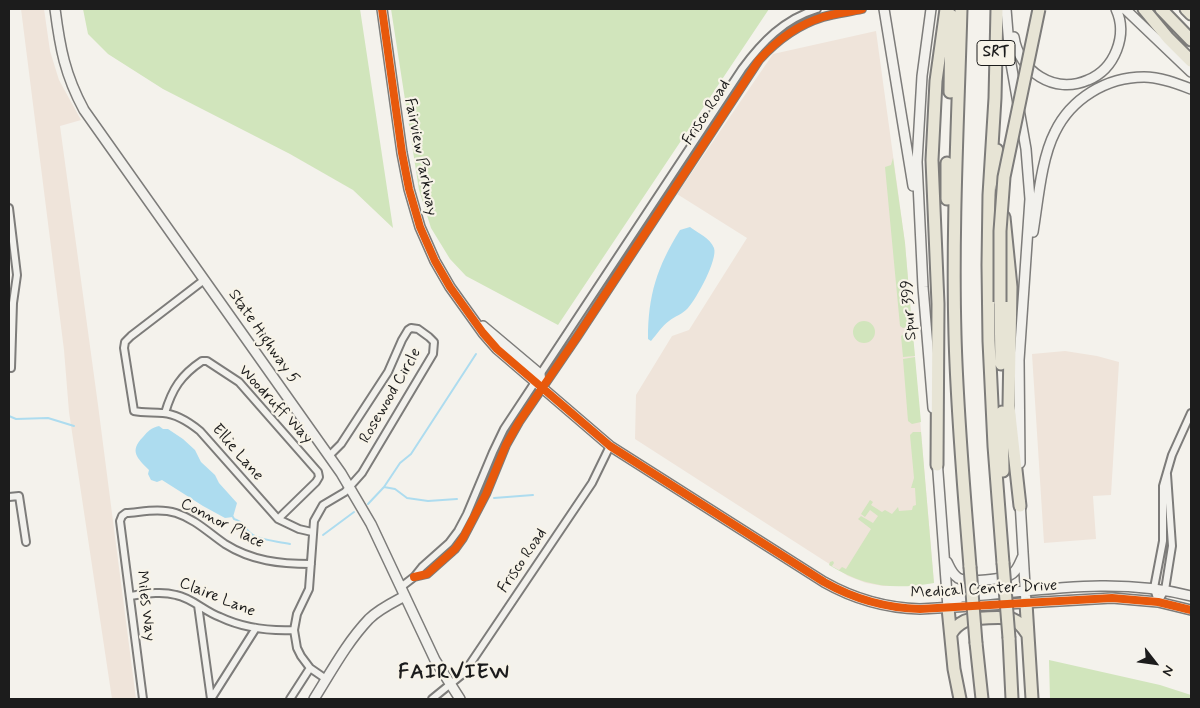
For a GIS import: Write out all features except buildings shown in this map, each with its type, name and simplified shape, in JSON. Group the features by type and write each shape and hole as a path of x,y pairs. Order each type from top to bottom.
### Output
{"highway":[{"path":"937,465 938,304 932,151 936,81 946,9"},
{"path":"951,9 947,182 948,301 955,336"},
{"path":"961,9 954,222 955,336 960,448 982,699"},
{"name":"SRT","path":"997,9 995,98 991,144 988,227 989,341 994,446 1002,543"},
{"path":"1012,699 1002,543 1004,518 1000,231 1004,177 1039,9"},
{"path":"1144,9 1168,38 1191,61"},
{"path":"1161,9 1191,40"},
{"path":"1186,9 1191,14"},
{"path":"995,98 997,160 1010,279 1009,406 1020,506"},
{"path":"1026,598 1032,699"},
{"path":"948,608 954,669 960,699"},
{"path":"951,634 956,627 970,620 1007,618 1014,619 1028,635"}],"main road":[{"name":"State Highway 5","path":"55,9 64,66 84,110 330,456 371,524 430,650 460,699"},
{"name":"Fairview Parkway","path":"382,9 402,153 420,228 435,261 450,287 497,349 610,446"},
{"path":"884,9 919,220"},
{"name":"Spur 399","path":"931,9 919,115 917,162 923,295 948,608"},
{"path":"1007,9 1015,48 1028,69 1047,80 1076,84 1089,80 1102,71 1110,62 1120,42 1120,19 1116,9"},
{"path":"1007,9 1010,58 1029,176 1029,220 1019,360 1020,506 1026,598"},
{"path":"1125,9 1191,72"},
{"path":"1026,270 1049,146 1062,118 1072,107 1096,89 1128,78 1160,78 1191,89"},
{"name":"Fairview Parkway","path":"470,313 540,374"},
{"path":"538,386 540,374"},
{"name":"Medical Center Drive","path":"610,446 841,591 860,599 891,607 948,608 1112,585 1154,588 1191,596"},
{"path":"944,557 952,573 964,580 1002,578 1012,574 1024,553"},
{"path":"314,699 369,618 403,591"},
{"name":"Medical Center Drive","path":"1026,598 1112,598 1158,602 1191,610"}],"street":[{"path":"540,374 753,54 768,38 789,21 817,9"},
{"name":"Frisco Road","path":"538,386 601,301 759,60 783,37 810,22 833,14 862,9"},
{"path":"753,54 759,60"},
{"path":"666,183 674,188"},
{"path":"9,210 17,275 12,289 11,368"},
{"name":"Ellie Lane","path":"204,280 125,342 124,348 134,411 165,413 188,422 200,431 278,519 299,529 312,532"},
{"path":"593,295 601,301"},
{"name":"Rosewood Circle","path":"330,456 341,444 388,372 405,334 411,328 415,328 430,336 434,342 434,354 362,473 350,488"},
{"name":"Woodruff Way","path":"165,413 170,396 180,379 202,360 208,361 239,382 318,472 319,477 316,482 278,519"},
{"path":"403,591 422,567 449,543 468,514 504,429 538,386"},
{"path":"414,577 427,574 455,549 463,538 488,488 506,445 538,386"},
{"path":"1158,602 1154,588 1163,541 1163,486 1172,455 1191,413"},
{"name":"Frisco Road","path":"432,699 464,673 592,483 610,446"},
{"path":"1158,602 1165,590 1172,546 1167,473"},
{"path":"480,485 488,488"},
{"path":"326,679 310,668 304,661 297,648 294,630 297,614 309,589 314,521 323,506 350,488"},
{"path":"9,497 19,496 26,542"},
{"name":"Connor Place","path":"122,516 162,510 175,512 186,517 226,545 245,554 261,560 280,563 311,564"},
{"name":"Miles Way","path":"122,516 120,521 143,699"},
{"name":"Claire Lane","path":"130,596 164,593 188,599 219,617 256,628 294,630"},
{"path":"198,605 211,699"},
{"path":"211,699 256,628"},
{"path":"290,699 310,668"}],"shaded area":[{"path":"21,9 44,9 50,51 59,80 81,120 60,126 136,699 112,699 69,412 64,350"},
{"path":"876,31 905,243 934,583 896,586 866,583 848,576 635,439 636,395 672,336 689,330 747,238 677,194 773,54"},
{"path":"1065,351 1119,362 1111,495 1093,496 1096,539 1044,543 1032,354"}],"green space":[{"path":"83,9 360,9 393,228 353,190 290,154 163,89 108,54 88,34"},
{"path":"391,9 769,9 558,325 466,276 450,259 431,228 419,190"},
{"path":"893,158 905,243 912,326 903,328 900,326 885,167 891,165"},
{"path":"864,321 872,324 875,332 872,340 864,343 856,340 853,332 856,324"},
{"path":"904,334 913,335 915,356 903,357 901,336"},
{"path":"915,357 921,422 912,424 908,421 903,359"},
{"path":"913,432 921,432 934,583 905,586 879,585 855,578 842,572 829,565 833,561 832,566 839,570 842,567 846,569 871,529 858,519 861,516 873,523 878,516 870,510 865,517 861,514 870,500 873,502 871,505 882,512 885,510 892,514 898,507 899,511 912,510 913,506 916,505 915,488 911,488 914,478 910,435"},
{"path":"1049,660 1160,685 1191,695 1191,699 1050,699"}],"water":[{"path":"690,227 712,244 714,248 713,261 692,303 684,312 666,323 651,341 648,339 648,323 655,282 665,256 680,230"},
{"path":"159,426 163,429 168,429 183,439 195,450 201,462 215,475 219,483 237,503 233,517 225,518 162,480 157,482 151,480 148,474 149,470 136,454 136,446 146,433"}],"waterway":[{"path":"384,487 400,463 411,454 476,354"},
{"path":"9,416 16,419 48,418 74,426"},
{"path":"368,504 384,487 395,489 407,498 428,501 457,499"},
{"path":"494,498 533,495"},
{"path":"323,535 354,512"},
{"path":"233,517 257,537 290,544"}],"cycle path":[{"path":"382,9 402,153 409,189 420,227 435,261 450,287 497,349 610,446 824,582 858,598 894,607 920,609 1112,598 1158,602 1191,610"},
{"path":"414,577 427,574 455,549 463,538 486,494 506,445 519,422 759,60 780,40 805,24 828,16 862,9"}],"district":[{"name":"FAIRVIEW","path":"454,674"}]}
